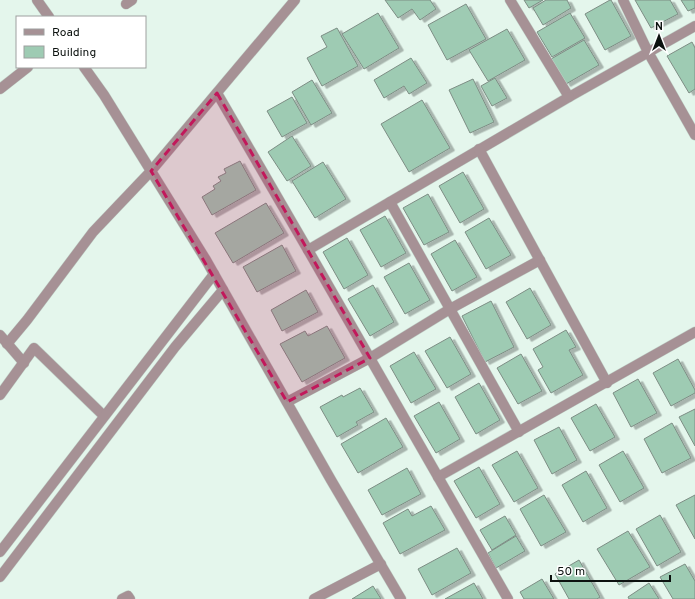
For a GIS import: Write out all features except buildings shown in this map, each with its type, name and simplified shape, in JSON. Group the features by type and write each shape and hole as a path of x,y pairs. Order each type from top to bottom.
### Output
{"street":[{"path":"37,0 48,16"},
{"path":"7,344 27,320 93,232 151,171 295,0"},
{"path":"510,0 569,97"},
{"path":"623,0 648,52 695,135"},
{"path":"308,250 569,97 695,26"},
{"path":"0,89 27,68"},
{"path":"85,68 104,95 214,274 331,480 382,564 401,599"},
{"path":"217,93 508,599"},
{"path":"480,149 607,383"},
{"path":"390,202 519,432"},
{"path":"287,402 370,358 450,309 540,260"},
{"path":"0,552 214,274"},
{"path":"0,577 176,346 223,290"},
{"path":"438,477 695,332"},
{"path":"0,335 24,363"},
{"path":"0,395 34,348 104,416"},
{"path":"314,599 382,564"},
{"path":"122,599 128,596 130,599"}],"highlighted area":[{"path":"217,93 370,358 287,402 151,171"}]}
